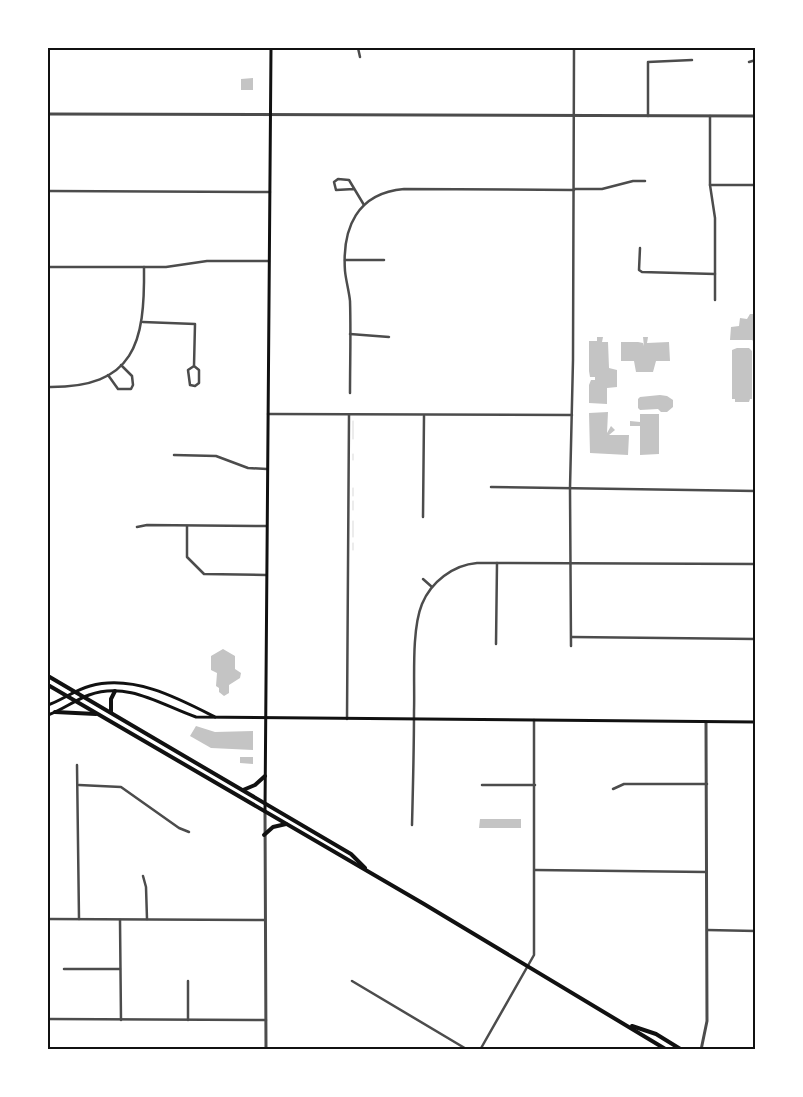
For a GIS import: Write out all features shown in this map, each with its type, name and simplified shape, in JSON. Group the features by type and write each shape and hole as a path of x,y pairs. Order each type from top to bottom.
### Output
{"main road":[{"path":"265,811 271,48"},
{"path":"48,676 351,854 368,871"},
{"path":"48,705 97,684 128,683 149,688 216,717"},
{"path":"48,700 48,686 368,871 667,1050"},
{"path":"111,712 112,698 115,691"},
{"path":"48,715 84,697 115,691 146,696 196,717 756,722"},
{"path":"55,712 98,715"},
{"path":"243,790 255,785 265,776"},
{"path":"264,835 278,825 290,826"},
{"path":"625,1024 656,1034 682,1050"}],"street":[{"path":"358,48 360,57"},
{"path":"571,646 570,488 574,48"},
{"path":"648,116 648,62 656,60 692,60"},
{"path":"749,62 756,60"},
{"path":"48,114 756,116"},
{"path":"710,116 710,185 715,218 716,300"},
{"path":"354,189 336,190 334,182 337,179 348,179 364,205"},
{"path":"350,393 350,299 345,260 345,240 348,227 364,205 384,193 404,189 574,190 602,189 636,180 645,181"},
{"path":"710,185 756,186"},
{"path":"48,191 270,192"},
{"path":"640,248 638,270 642,272 715,274"},
{"path":"345,260 384,260"},
{"path":"48,266 144,267 176,266 207,261 269,262"},
{"path":"48,388 78,387 94,383 121,365 136,342 143,322 144,267"},
{"path":"143,322 195,324 194,366 199,372 198,383 195,386 190,385 188,380 188,370 194,366"},
{"path":"350,334 389,337"},
{"path":"108,375 118,389 130,389 133,385 132,376 121,365"},
{"path":"268,414 572,415"},
{"path":"346,719 349,415"},
{"path":"423,517 424,415"},
{"path":"174,455 216,456 248,468 267,469"},
{"path":"491,487 756,491"},
{"path":"137,527 147,525 266,526"},
{"path":"187,526 187,557 197,568 209,575 266,575"},
{"path":"496,644 498,563"},
{"path":"412,826 417,620 421,605 432,587 446,575 460,567 472,564 498,563 756,564"},
{"path":"423,579 432,587"},
{"path":"572,636 756,639"},
{"path":"480,1050 535,952 534,720"},
{"path":"701,1050 707,1021 706,722"},
{"path":"77,765 79,785 79,919"},
{"path":"613,789 624,784 707,784"},
{"path":"79,785 121,787 179,828 189,832"},
{"path":"482,785 535,785"},
{"path":"265,811 266,1050"},
{"path":"535,870 706,872"},
{"path":"143,876 146,888 147,919"},
{"path":"48,919 265,920"},
{"path":"120,920 121,1020"},
{"path":"707,930 756,932"},
{"path":"64,969 120,969"},
{"path":"352,980 468,1050"},
{"path":"188,981 188,1020"},
{"path":"48,1019 266,1020"}],"building":[{"path":"253,78 253,90 241,90 241,79"},
{"path":"750,314 756,314 756,343 752,340 730,340 731,327 739,326 740,318 747,319"},
{"path":"597,337 603,337 602,342 608,342 609,368 617,370 617,387 607,388 607,404 589,403 589,385 591,380 595,380 595,377 590,377 589,371 589,341 597,341"},
{"path":"643,337 648,337 647,343 669,342 670,361 656,361 653,372 636,372 634,361 621,361 621,342 638,342 643,343 644,346"},
{"path":"749,348 752,351 752,399 749,402 735,402 735,399 732,399 732,350"},
{"path":"667,396 673,400 673,407 667,412 661,412 658,409 640,410 638,408 638,399 640,397"},
{"path":"608,412 607,433 611,426 615,430 609,435 629,435 628,455 590,453 589,413"},
{"path":"640,414 659,414 659,454 640,455 640,426 630,426 630,421 640,422"},
{"path":"223,649 235,656 235,669 241,673 240,678 229,685 229,693 224,696 216,686 217,673 211,670 211,656"},
{"path":"196,726 215,732 253,731 253,750 211,748 190,736"},
{"path":"240,757 253,757 253,764 240,763"},
{"path":"480,819 521,819 521,828 479,828"}],"waterway":[{"path":"353,421 353,439"},
{"path":"353,454 353,460"},
{"path":"353,488 353,496"},
{"path":"353,501 353,510"},
{"path":"353,521 353,537"},
{"path":"353,543 353,550"}]}
